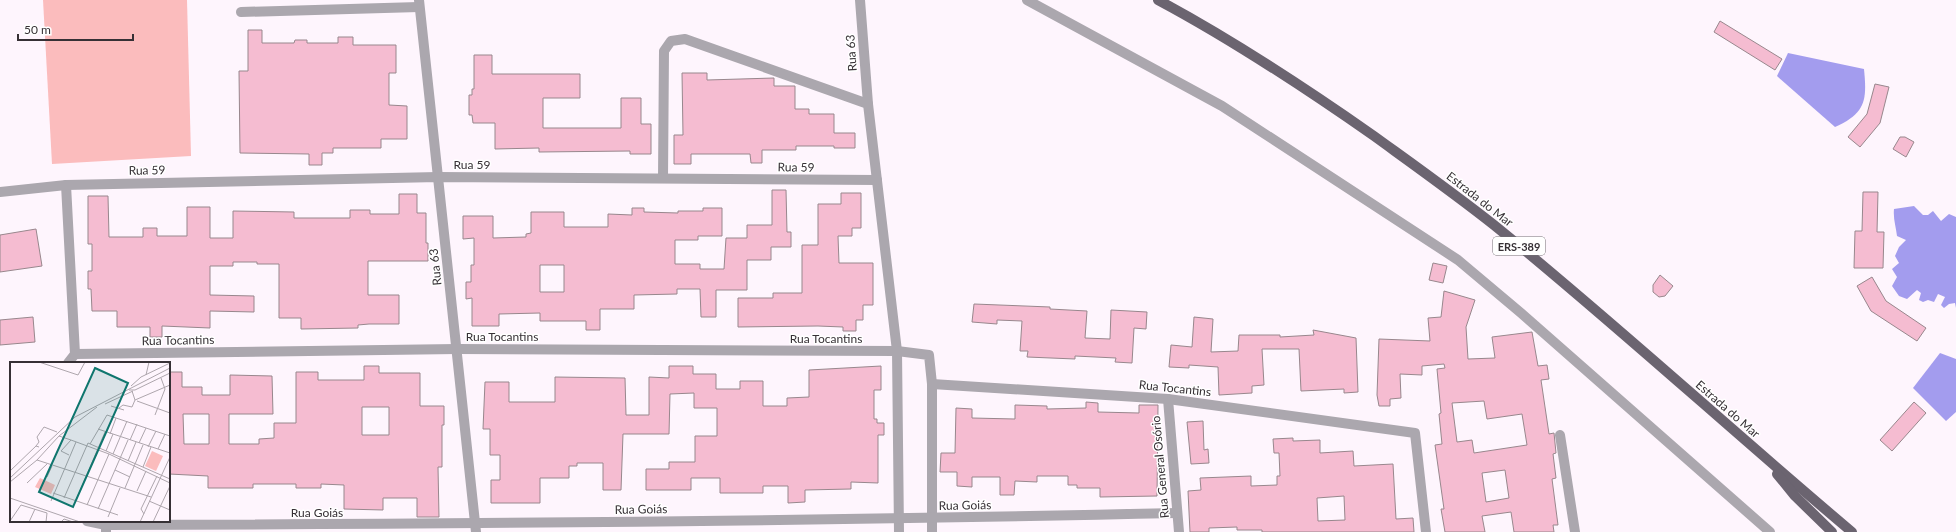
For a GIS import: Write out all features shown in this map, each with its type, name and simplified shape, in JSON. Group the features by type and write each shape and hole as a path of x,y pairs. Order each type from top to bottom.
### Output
{"main road":[{"name":"Estrada do Mar","path":"1158,0 1205,25 1324,101 1429,175 1494,225 1562,282 1852,532"},
{"path":"1760,454 1795,496 1832,532"}],"street":[{"name":"Rua 63","path":"860,0 868,104 897,351 899,532"},
{"path":"1027,0 1222,106 1458,260 1521,313 1770,532"},
{"name":"Rua 63","path":"419,4 476,528"},
{"path":"241,12 419,4"},
{"path":"663,178 664,51 671,41 685,39 868,104"},
{"name":"Rua 59","path":"0,192 66,185 438,177 877,180"},
{"path":"66,185 75,354 69,362"},
{"name":"Rua Tocantins","path":"75,354 457,349 897,351 929,355 932,384 1168,399 1415,433 1426,532"},
{"path":"932,384 932,532"},
{"name":"Rua General Osório","path":"1168,399 1179,532"},
{"path":"1560,435 1575,532"},
{"name":"Rua Goiás","path":"89,522 106,529 476,528 1177,514"}],"shaded area":[{"path":"43,0 187,0 191,156 52,164"},
{"path":"1788,53 1864,69 1865,89 1859,111 1845,122 1835,127 1777,76"},
{"path":"1914,206 1923,215 1928,215 1933,211 1941,221 1949,214 1956,217 1956,308 1955,303 1949,304 1944,308 1941,305 1945,297 1938,294 1934,302 1928,300 1923,302 1919,300 1921,293 1917,290 1907,299 1899,296 1892,286 1897,277 1892,269 1899,263 1895,256 1899,247 1906,240 1897,236 1894,220 1894,209"},
{"path":"1940,353 1956,359 1956,412 1946,421 1913,388"}],"building":[{"path":"1720,21 1782,59 1775,70 1714,32"},
{"path":"248,30 262,30 262,43 294,43 295,40 307,40 307,43 338,43 338,37 353,37 353,45 396,45 396,73 389,73 389,105 407,106 407,139 381,139 381,148 333,148 333,153 322,153 322,165 309,165 309,154 240,153 239,71 248,71"},
{"path":"474,55 492,55 492,74 580,74 580,98 543,98 543,128 621,128 621,98 641,98 641,124 651,124 651,154 630,154 630,151 539,152 539,148 495,149 495,123 473,123 472,115 469,115 469,95 472,95 472,89 474,89"},
{"path":"682,73 707,73 707,80 774,78 774,86 795,86 795,109 809,109 809,114 834,114 834,133 855,133 855,148 834,148 834,146 796,146 796,150 762,150 762,163 751,163 750,154 691,154 691,164 674,164 674,135 683,135"},
{"path":"1875,84 1889,87 1880,123 1860,147 1848,137 1867,114"},
{"path":"1900,137 1905,137 1914,142 1906,157 1893,149"},
{"path":"772,190 786,190 787,232 791,232 791,247 771,247 771,260 747,260 747,290 716,290 716,317 701,317 700,289 677,289 677,294 634,295 634,309 600,309 600,330 586,330 586,321 540,321 540,313 499,314 499,326 472,326 472,298 466,299 466,282 471,282 471,265 474,265 474,238 463,239 463,216 493,216 493,238 526,237 526,234 531,233 531,212 564,212 564,227 608,227 608,214 632,215 632,208 644,208 644,212 678,213 678,211 703,211 703,208 722,208 722,236 698,236 698,240 675,240 675,264 700,264 700,269 724,269 726,238 747,238 747,225 772,225","holes":["540,265 564,265 564,292 540,292"]},
{"path":"1863,192 1878,192 1877,232 1884,232 1883,268 1854,268 1855,231 1862,231"},
{"path":"841,193 861,193 861,228 852,228 852,236 838,236 839,263 873,263 873,305 863,305 863,320 856,320 856,331 843,331 843,327 818,326 738,327 738,298 773,298 773,293 802,293 802,245 818,245 818,204 841,204"},
{"path":"399,194 417,194 417,213 426,213 426,243 428,243 428,261 368,261 368,295 399,295 399,324 358,325 358,328 301,329 301,318 279,318 279,264 257,264 257,262 233,262 233,266 210,266 210,295 254,296 254,312 210,311 210,328 162,326 162,337 150,337 150,327 117,327 117,311 92,311 91,289 88,289 88,271 92,271 92,244 88,244 88,196 108,196 109,237 143,237 143,228 157,228 157,236 187,236 187,207 210,207 210,238 233,238 233,211 294,212 294,218 350,218 350,210 370,210 370,214 399,214"},
{"path":"36,229 42,266 0,272 0,235"},
{"path":"1433,263 1447,266 1443,283 1429,280"},
{"path":"1660,275 1673,286 1665,296 1659,297 1653,292 1653,285"},
{"path":"1872,277 1886,301 1926,328 1917,341 1871,311 1857,286"},
{"path":"1444,291 1475,300 1466,327 1468,359 1495,358 1492,337 1532,332 1538,366 1547,365 1549,379 1541,380 1549,434 1554,433 1556,453 1553,454 1556,478 1552,479 1558,525 1553,525 1554,532 1514,532 1511,512 1482,516 1485,532 1445,532 1441,509 1444,509 1435,445 1442,444 1437,369 1445,368 1444,364 1422,366 1422,375 1400,374 1401,398 1390,399 1390,406 1379,406 1377,395 1379,339 1430,341 1428,318 1441,317","holes":["1484,401 1487,419 1522,414 1527,445 1474,453 1472,440 1457,442 1452,403","1505,470 1509,498 1486,502 1482,473"]},
{"path":"974,304 1050,307 1050,309 1087,311 1085,338 1110,339 1111,310 1147,312 1146,329 1134,328 1132,363 1115,362 1116,358 1075,356 1075,359 1027,357 1028,351 1020,351 1022,321 997,320 997,324 972,322"},
{"path":"33,317 35,342 0,345 0,320"},
{"path":"1194,317 1213,319 1211,352 1238,351 1239,335 1280,335 1280,337 1314,335 1313,330 1356,338 1358,392 1344,393 1344,389 1301,391 1299,349 1262,349 1264,385 1252,386 1252,393 1219,395 1218,367 1189,365 1189,368 1169,367 1171,345 1192,347"},
{"path":"364,366 379,366 379,373 420,373 420,406 444,406 444,425 442,425 442,467 438,467 439,517 417,517 417,498 383,498 383,510 344,509 344,485 321,484 321,488 296,488 296,484 253,484 253,488 208,488 208,476 170,474 170,372 182,372 182,387 202,387 202,395 230,395 230,375 272,376 273,414 229,414 229,444 259,444 259,439 274,438 274,423 296,423 296,372 318,372 318,380 364,380","holes":["362,407 389,407 389,435 362,435","183,414 209,414 209,444 184,444"]},
{"path":"669,366 693,366 693,374 716,374 716,389 740,389 740,381 763,381 763,406 787,406 787,398 809,397 809,370 881,366 881,390 874,390 874,419 877,419 877,423 884,423 884,435 878,435 878,483 851,482 851,489 805,490 805,502 788,503 788,486 763,486 763,493 720,493 720,478 691,478 691,490 646,490 646,469 669,469 669,462 695,462 695,436 717,436 717,408 694,408 694,393 670,394 669,434 623,434 621,490 603,490 603,463 577,463 577,466 569,466 569,478 540,478 540,503 491,503 491,480 500,480 500,455 490,455 490,429 483,429 485,382 509,382 509,402 555,402 555,377 625,378 626,415 649,415 649,377 669,378"},
{"path":"1086,402 1098,403 1098,412 1139,413 1139,405 1158,405 1157,496 1100,497 1100,488 1077,488 1077,485 1068,485 1068,476 1037,476 1037,482 1015,481 1014,495 1000,495 1000,477 972,477 972,487 957,486 957,472 940,472 941,453 955,453 956,408 972,409 972,418 1015,419 1015,405 1047,406 1047,409 1086,408"},
{"path":"1914,402 1926,413 1892,451 1880,440"},
{"path":"1203,421 1204,450 1208,449 1209,463 1191,464 1187,422"},
{"path":"1293,438 1293,441 1320,440 1320,453 1353,451 1354,466 1393,464 1396,519 1413,518 1414,532 1262,532 1262,530 1237,530 1237,527 1209,528 1209,532 1190,532 1188,491 1201,490 1200,478 1251,476 1251,486 1277,485 1277,476 1280,476 1279,453 1274,453 1273,439","holes":["1344,496 1345,520 1318,521 1317,498"]}]}
